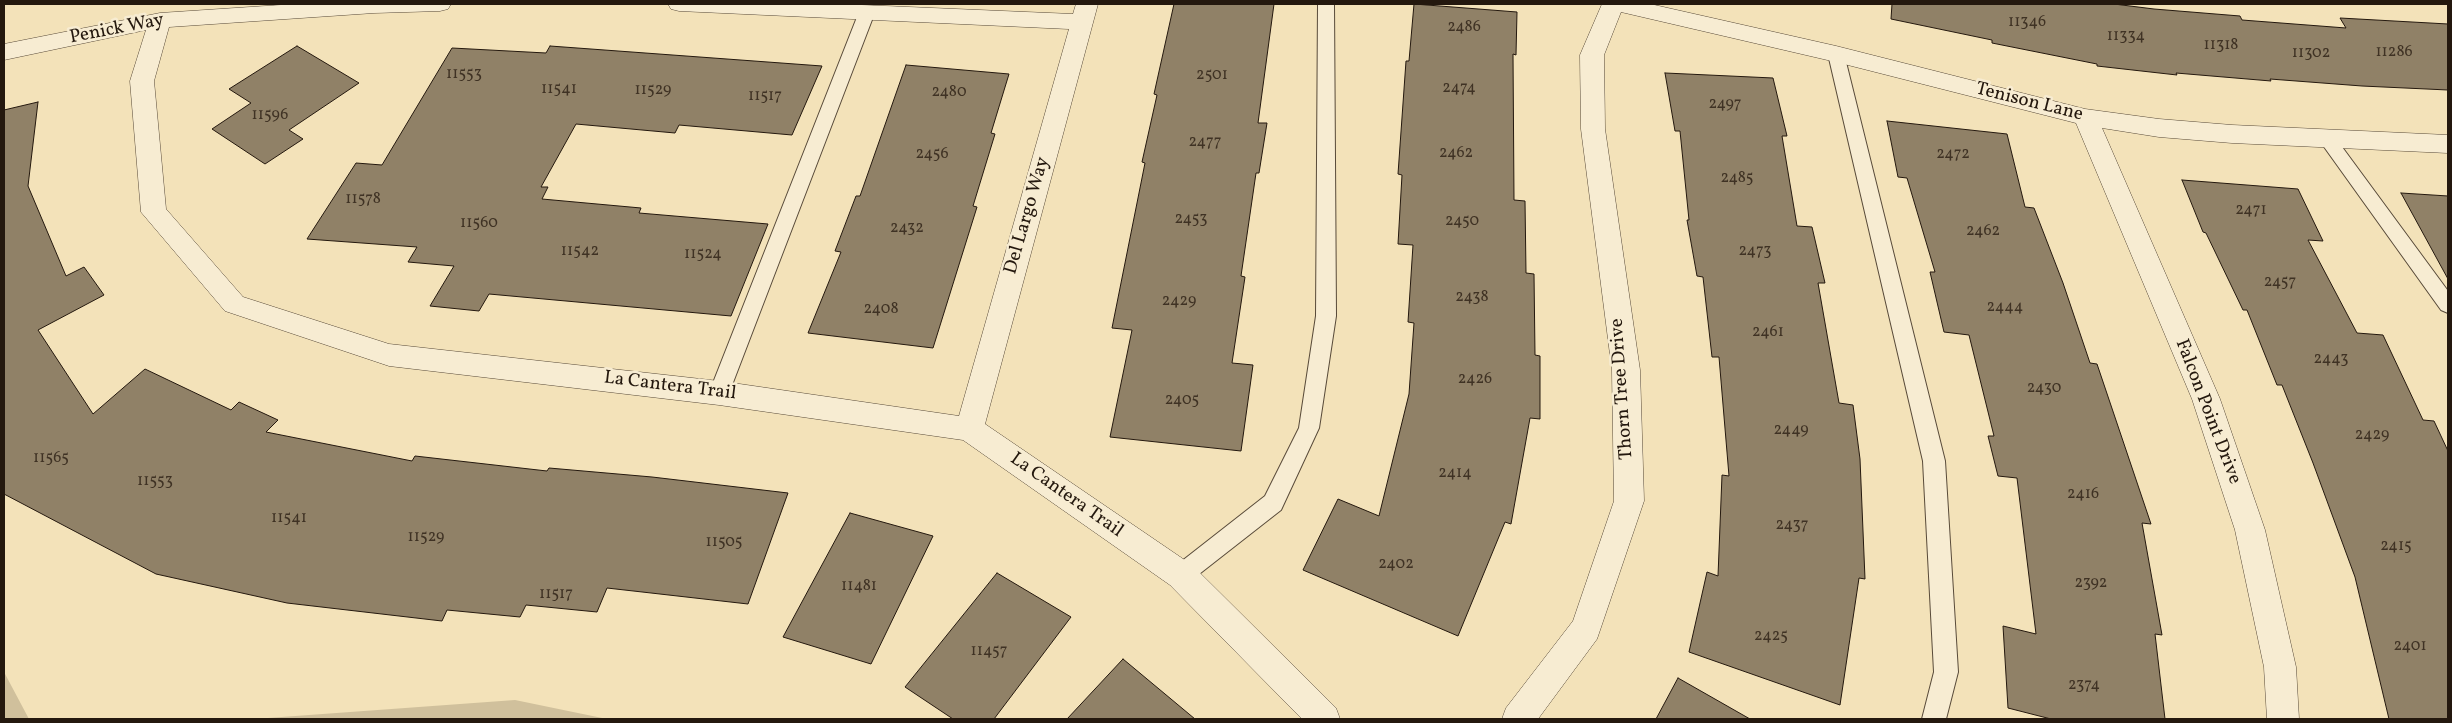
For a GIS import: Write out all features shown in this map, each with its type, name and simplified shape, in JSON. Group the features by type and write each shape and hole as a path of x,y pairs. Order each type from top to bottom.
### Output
{"street":[{"name":"Penick Way","path":"4,52 160,20 374,6 440,4"},
{"path":"679,4 866,12 1085,13"},
{"name":"Thorn Tree Drive","path":"1518,719 1586,628 1629,501 1626,370 1593,129 1592,55 1612,4"},
{"name":"Tenison Lane","path":"1619,4 1836,54 2084,117 2159,128 2328,140 2448,144"},
{"name":"Del Largo Way","path":"969,429 1085,13"},
{"name":"La Cantera Trail","path":"160,20 142,81 154,212 234,304 388,355 719,392 969,429 1181,575 1324,719"},
{"name":"Falcon Point Drive","path":"2084,117 2206,399 2250,530 2280,667 2283,719"}],"lane":[{"path":"1181,575 1273,503 1309,428 1326,316 1326,4"},
{"path":"719,392 866,12"},
{"path":"1836,54 1934,461 1946,672 1934,719"},
{"path":"2328,140 2448,305"}],"shaded area":[{"path":"4,672 29,719 4,719"},
{"path":"515,700 607,719 254,719"}],"building":[{"path":"1174,4 1274,4 1258,123 1267,123 1259,173 1256,173 1241,276 1245,277 1232,363 1253,365 1241,451 1110,437 1132,330 1112,328 1145,163 1142,162 1157,95 1154,94"},
{"path":"1414,4 1517,12 1516,55 1513,54 1514,200 1525,201 1526,273 1534,274 1535,355 1540,356 1540,419 1530,418 1511,524 1505,522 1458,636 1303,570 1338,499 1379,516 1409,394 1414,323 1408,322 1413,245 1398,244 1402,175 1398,174 1406,61 1409,61"},
{"path":"1892,4 2114,4 2240,16 2242,20 2346,28 2340,18 2448,24 2448,90 2270,79 2271,81 2176,73 2177,75 2097,66 2097,64 1992,43 1992,40 1891,19"},
{"path":"297,46 359,83 289,130 303,139 265,164 212,129 251,103 229,89"},
{"path":"550,46 822,66 792,135 679,125 675,133 576,124 541,187 548,187 542,199 641,208 639,213 768,224 731,316 489,294 479,311 430,306 454,266 408,262 417,247 307,239 356,163 382,165 452,48 546,53"},
{"path":"906,65 1009,74 991,133 995,134 973,206 977,207 933,348 808,333 841,252 835,251 856,196 860,196"},
{"path":"1665,73 1773,78 1787,136 1782,136 1797,226 1812,227 1825,283 1818,283 1839,403 1853,405 1860,459 1865,579 1859,578 1840,705 1689,652 1707,572 1718,576 1722,475 1729,476 1719,357 1712,357 1703,277 1697,276 1687,220 1689,220 1680,131 1675,131"},
{"path":"38,102 28,186 66,276 84,267 104,295 38,330 93,414 145,369 231,410 239,402 278,420 266,432 412,461 415,456 547,471 549,468 652,477 788,493 748,604 607,588 597,612 526,605 520,617 447,610 442,621 287,603 156,574 4,494 4,110"},
{"path":"1887,121 2007,134 2025,207 2034,208 2063,283 2090,363 2097,364 2151,524 2142,523 2162,635 2155,634 2165,719 2051,719 2008,708 2003,626 2036,634 2017,478 1998,476 1988,436 1994,436 1969,335 1944,332 1930,272 1935,272 1907,178 1898,177"},
{"path":"2182,180 2298,189 2323,241 2308,240 2357,333 2383,335 2423,420 2434,421 2448,451 2448,719 2389,719 2355,577 2313,463 2282,385 2277,385 2247,310 2243,310 2206,233 2203,232"},
{"path":"2401,193 2448,196 2448,279"},
{"path":"850,513 933,536 871,664 783,637"},
{"path":"997,573 1071,617 994,719 953,719 905,687"},
{"path":"1123,659 1195,719 1067,719"},
{"path":"1678,678 1750,719 1656,719"}]}
